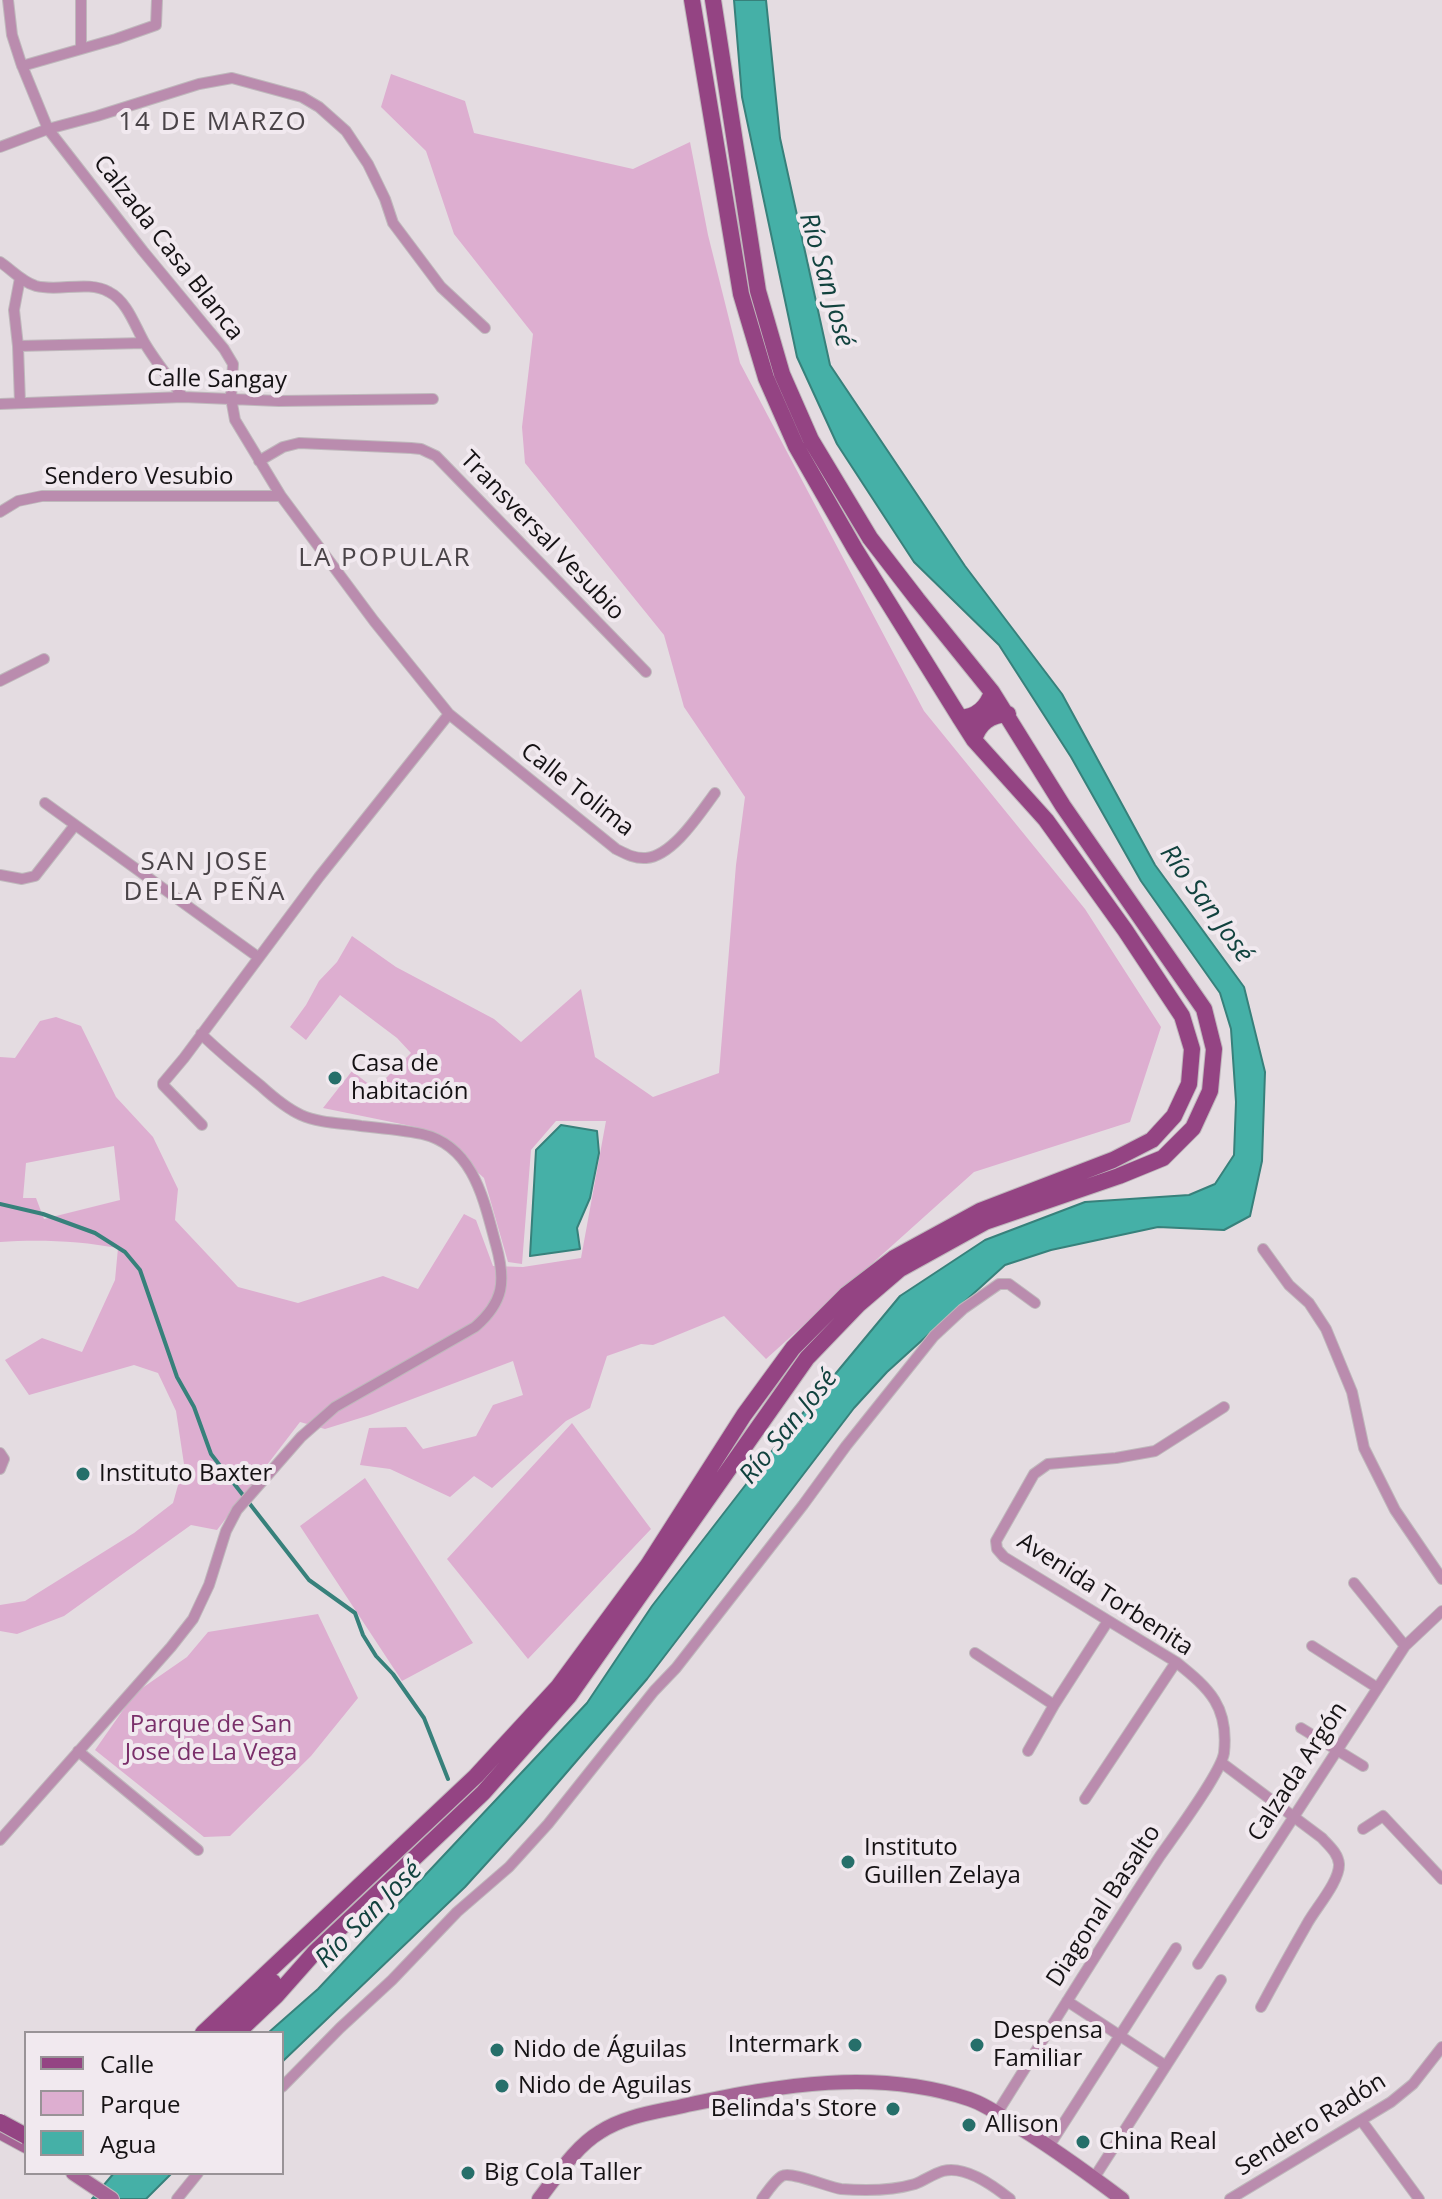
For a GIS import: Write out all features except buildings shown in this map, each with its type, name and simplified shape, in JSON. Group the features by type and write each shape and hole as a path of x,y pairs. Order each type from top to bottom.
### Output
{"main road":[{"path":"205,2031 476,1776 558,1687 648,1565 744,1415 793,1348 847,1294 894,1258 980,1211 1113,1160 1152,1140 1174,1116 1189,1084 1192,1049 1182,1016 1046,820 974,740 855,549 796,446 766,378 741,294 692,0"},
{"path":"239,2031 315,1952 483,1793 569,1696 807,1358 858,1305 900,1269 985,1222 1163,1158 1193,1128 1210,1091 1214,1049 1204,1009 1063,806 1008,714 870,538 811,440 782,374 758,291 713,0"},
{"path":"960,718 981,711 992,692"},
{"path":"974,740 984,723 995,716 1008,714"},
{"path":"226,2031 280,1974 301,1941"},
{"path":"280,1974 315,1952"},
{"path":"539,2199 576,2152 598,2132 625,2119 725,2097 803,2085 858,2081 898,2083 971,2099 1049,2146 1122,2199"},
{"path":"75,2175 112,2199"}],"street":[{"name":"Calzada Casa Blanca","path":"8,0 12,35 48,129 224,349 233,364 231,398 235,420 259,461 281,496 374,621 449,714"},
{"path":"81,0 81,48"},
{"path":"22,66 156,25 157,0"},
{"path":"0,147 48,129 199,84 232,78 302,97 319,107 346,131 368,164 393,223 441,287 485,328"},
{"path":"0,262 36,286 100,288 111,292 183,397"},
{"path":"20,278 14,310 20,403"},
{"path":"18,346 144,343"},
{"name":"Calle Sangay","path":"0,404 183,397 279,401 433,399"},
{"name":"Transversal Vesubio","path":"259,461 283,447 299,443 411,448 436,456 646,672"},
{"name":"Sendero Vesubio","path":"0,512 18,501 42,496 281,496"},
{"path":"0,681 44,659"},
{"path":"202,1125 162,1084 449,714"},
{"name":"Calle Tolima","path":"449,714 616,849 629,856 646,858 660,855 680,838 715,793"},
{"path":"45,803 258,957"},
{"path":"0,875 22,879 35,876 75,825"},
{"path":"0,1840 193,1619 209,1585 226,1531 241,1506 301,1437 335,1407 475,1327 489,1315 500,1297 500,1259 476,1180 466,1162 448,1146 424,1134 301,1116 272,1096 201,1034"},
{"path":"1263,1249 1289,1285 1309,1303 1326,1329 1352,1392 1364,1448 1395,1510 1442,1579"},
{"path":"284,2085 457,1912 509,1867 548,1824 654,1691 676,1668 934,1336 963,1309 999,1284 1009,1284 1035,1303"},
{"name":"Avenida Torbenita","path":"1222,1763 1225,1725 1219,1706 1199,1681 1176,1662 1004,1557 997,1549 996,1541 1034,1474 1048,1464 1155,1451 1224,1407"},
{"path":"0,1453 4,1459 0,1469"},
{"path":"1427,1556 1442,1556"},
{"path":"1354,1583 1405,1646"},
{"name":"Calzada Argón","path":"1198,1964 1376,1687 1405,1646 1442,1611"},
{"path":"1028,1751 1108,1621"},
{"path":"1312,1646 1376,1687"},
{"path":"975,1653 1054,1705"},
{"path":"1085,1799 1176,1662"},
{"path":"1301,1728 1363,1766"},
{"path":"78,1751 198,1850"},
{"path":"1222,1763 1322,1838 1336,1853 1339,1864 1337,1874 1261,2007"},
{"name":"Diagonal Basalto","path":"997,2113 1123,1912 1222,1763"},
{"path":"1363,1829 1383,1816 1442,1879"},
{"path":"1049,2146 1176,1948"},
{"path":"1094,2178 1221,1980"},
{"path":"1067,2001 1166,2066"},
{"name":"Sendero Radón","path":"1230,2199 1391,2102 1413,2084 1442,2047"},
{"path":"1431,2063 1442,2072"},
{"path":"1361,2120 1419,2199"},
{"path":"762,2199 782,2176 792,2174 829,2187 868,2192 913,2184 949,2170 994,2185 1010,2199"},
{"path":"177,2199 196,2175"}],"green space":[{"path":"391,74 465,101 474,133 633,169 690,142 708,235 740,363 924,711 1085,909 1161,1027 1130,1122 974,1172 766,1359 724,1316 653,1345 641,1344 607,1356 590,1408 566,1421 492,1488 474,1476 450,1497 390,1469 360,1465 369,1428 406,1427 423,1449 476,1436 493,1405 523,1395 513,1361 325,1429 300,1422 217,1530 191,1525 64,1616 17,1634 0,1631 0,1605 25,1601 134,1533 173,1503 184,1464 176,1411 158,1373 134,1365 29,1395 5,1360 42,1338 82,1352 115,1280 118,1248 59,1241 0,1242 0,1057 15,1058 40,1021 56,1017 81,1026 116,1097 153,1137 178,1189 175,1220 238,1287 298,1303 383,1276 418,1289 464,1214 476,1220 493,1266 523,1267 581,1258 606,1121 556,1121 531,1150 522,1264 508,1262 484,1178 448,1146 416,1127 323,1108 352,1071 375,1089 411,1053 397,1038 340,995 306,1040 290,1027 352,936 396,967 494,1019 521,1042 581,989 595,1057 653,1097 719,1073 736,865 745,797 684,707 664,635 525,463 522,427 533,334 454,234 426,151 381,107","holes":["114,1146 120,1200 44,1219 36,1198 23,1198 26,1163"]},
{"path":"572,1423 651,1529 528,1659 447,1559"},
{"path":"365,1478 473,1643 402,1681 300,1526"},
{"name":"Parque de San Jose de La Vega","path":"318,1614 358,1698 311,1756 230,1836 204,1837 95,1750 135,1693 187,1657 208,1632"}],"water":[{"path":"734,0 766,0 780,138 830,365 965,566 1062,694 1155,865 1244,987 1265,1072 1262,1161 1250,1216 1224,1230 1158,1227 1051,1250 1005,1265 887,1372 854,1408 647,1679 524,1822 465,1887 284,2060 284,2031 270,2031 318,1989 587,1703 652,1606 778,1443 900,1296 985,1240 1085,1202 1189,1195 1215,1184 1234,1155 1236,1102 1231,1029 1220,993 1141,881 1071,757 999,645 914,562 837,444 797,357 742,97"},
{"path":"561,1125 597,1131 599,1153 590,1198 577,1228 580,1249 530,1256 536,1150"},
{"path":"112,2175 170,2175 146,2199 92,2199"}],"waterway":[{"path":"0,1204 43,1214 95,1233 125,1252 140,1270 177,1377 194,1407 211,1454 309,1580 355,1613 363,1635 376,1656 393,1674 424,1718 448,1779"}],"place":[{"name":"Casa de habitación","path":"335,1078"},
{"name":"Instituto Baxter","path":"83,1474"},
{"name":"Instituto Guillen Zelaya","path":"848,1862"},
{"name":"Intermark","path":"855,2045"},
{"name":"Despensa Familiar","path":"977,2045"},
{"name":"Nido de Águilas","path":"497,2050"},
{"name":"Nido de Aguilas","path":"502,2086"},
{"name":"Belinda's Store","path":"893,2109"},
{"name":"Allison","path":"969,2125"},
{"name":"China Real","path":"1083,2142"},
{"name":"Big Cola Taller","path":"468,2173"}],"district":[{"name":"14 DE MARZO","path":"213,123"},
{"name":"LA POPULAR","path":"385,559"},
{"name":"SAN JOSE DE LA PEÑA","path":"205,878"}],"water label":[{"name":"Río San José","path":"826,280"},
{"name":"Río San José","path":"1206,904"},
{"name":"Río San José","path":"789,1427"},
{"name":"Río San José","path":"369,1915"}]}
